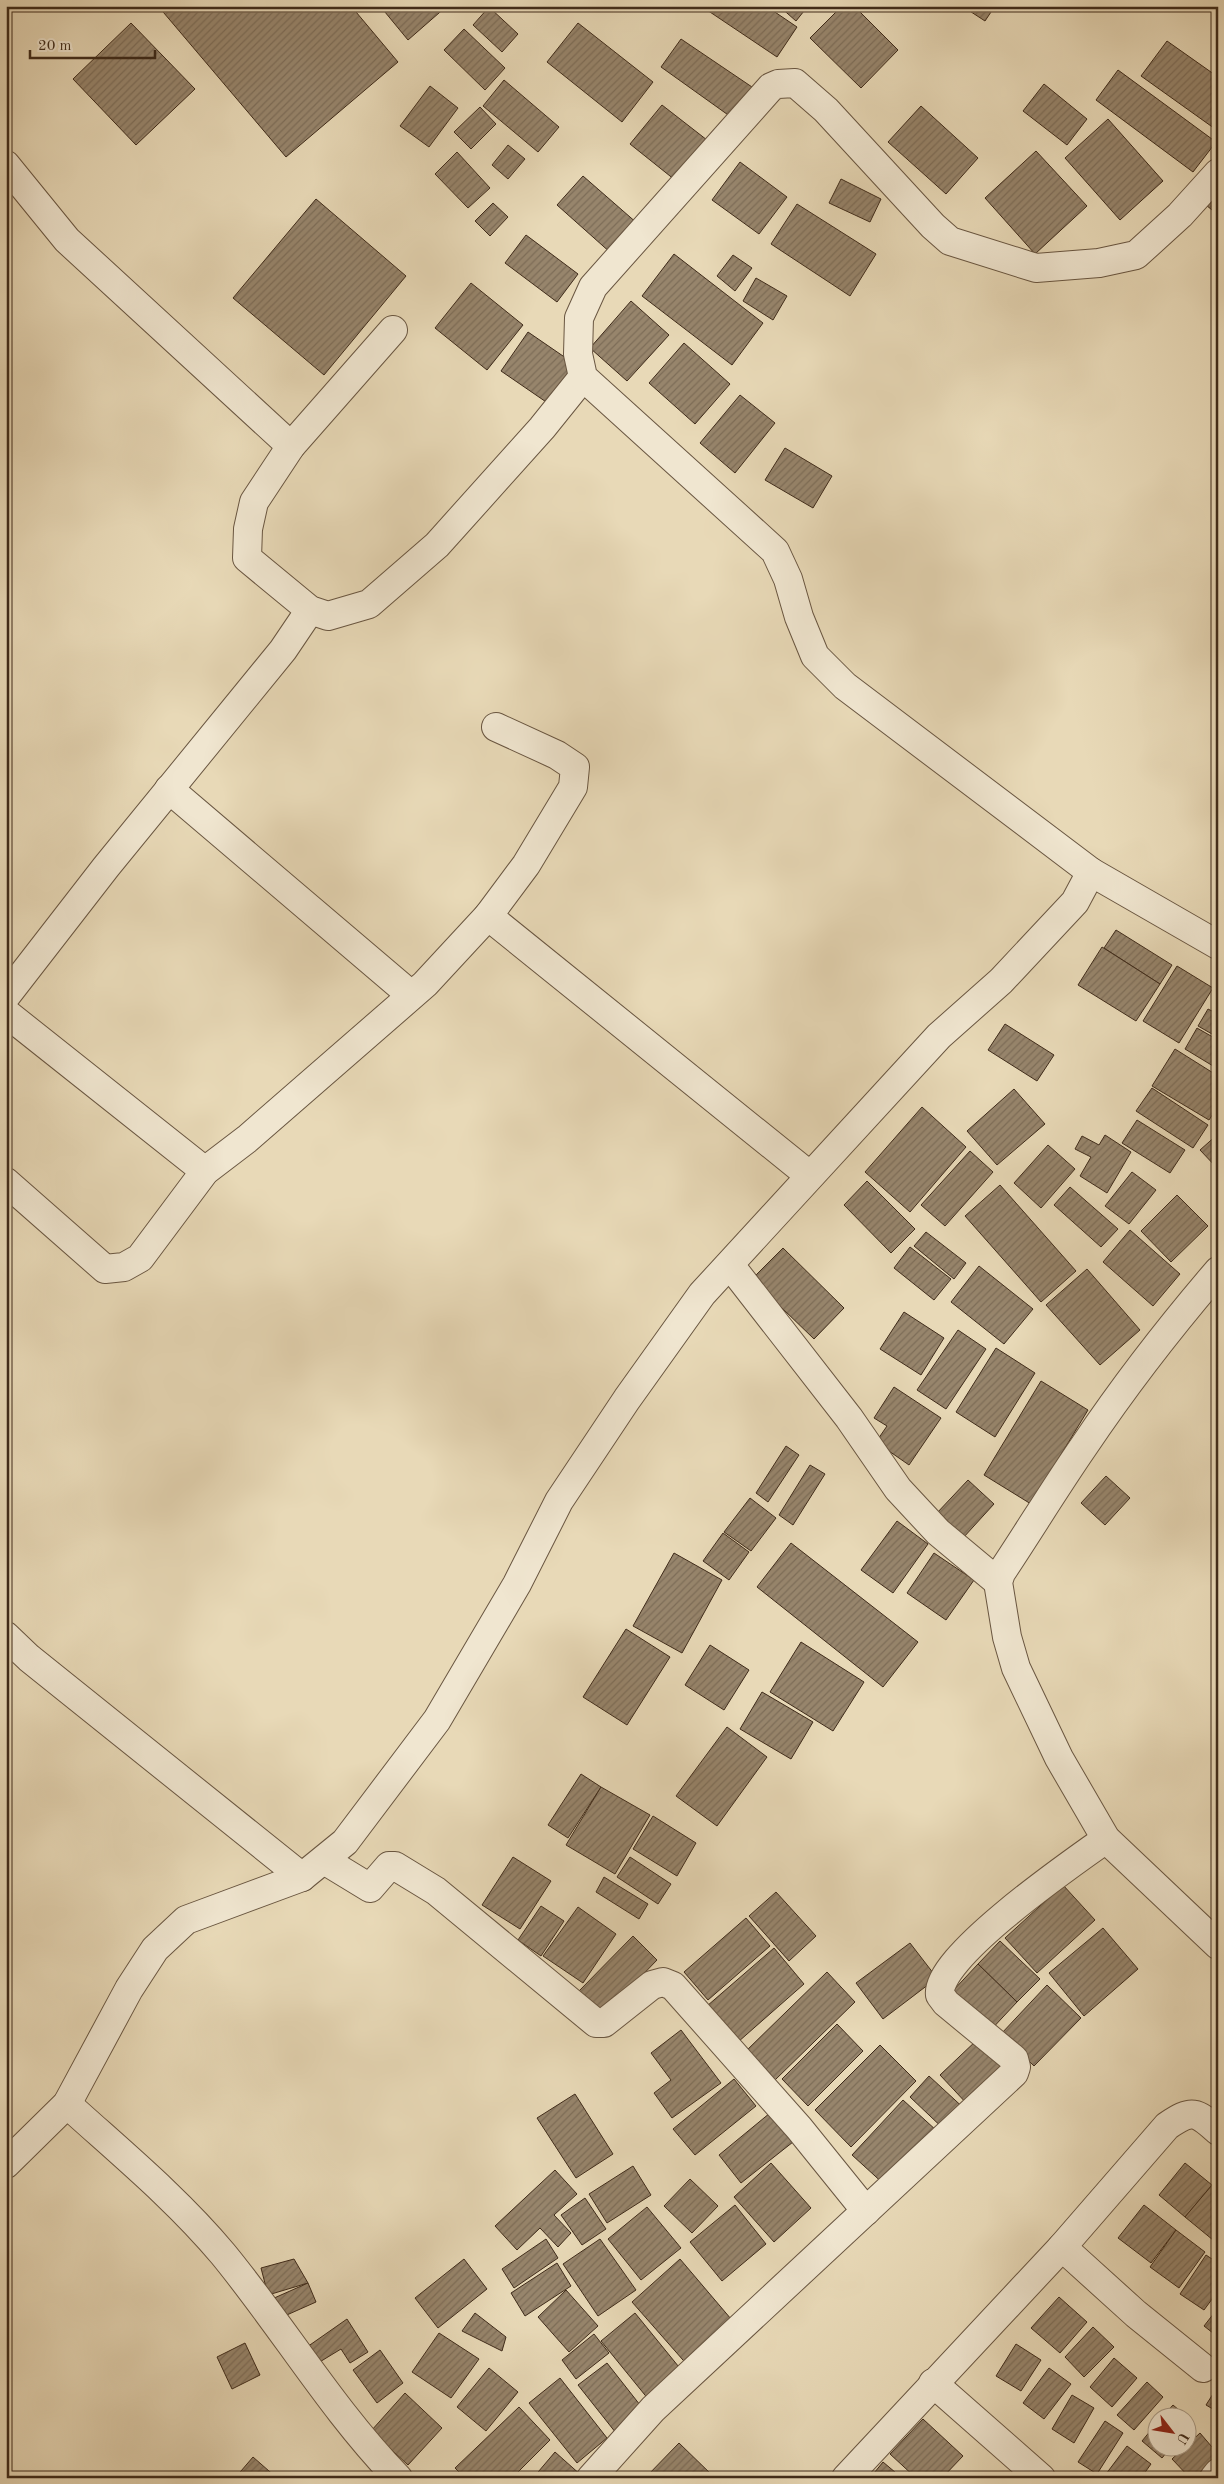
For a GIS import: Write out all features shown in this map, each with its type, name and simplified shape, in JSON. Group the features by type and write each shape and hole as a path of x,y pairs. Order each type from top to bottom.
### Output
{"street":[{"path":"1218,172 1180,215 1136,255 1099,263 1036,268 972,246 950,241 933,226 826,110 794,83 778,84 771,87 593,287 579,318 578,354 583,377 776,551 788,579 798,617 815,656 839,680 1091,872 1218,946"},
{"path":"6,165 67,240 292,446"},
{"path":"393,330 292,446 254,502 248,529 247,558 310,610 328,616 369,604 436,545 542,428 583,377"},
{"path":"6,996 169,788 283,650 310,610"},
{"path":"6,1182 105,1269 124,1267 140,1258 205,1172 247,1139 425,984 488,916 526,865 573,787 576,767 557,755 496,727"},
{"path":"169,788 411,995"},
{"path":"6,2164 67,2104 129,1988 155,1949 186,1920 302,1877 344,1842 437,1720 516,1584 559,1501 627,1398 702,1294 809,1175 939,1036 1002,981 1075,902 1091,872"},
{"path":"488,916 809,1175"},
{"path":"6,1013 205,1172"},
{"path":"730,1265 849,1418 898,1489 938,1532 998,1582"},
{"path":"1218,1271 1170,1326 1116,1400 1001,1573 998,1582 1007,1637 1016,1668 1059,1758 1106,1839 1218,1945"},
{"path":"6,1636 29,1658 302,1877"},
{"path":"592,2478 653,2409 1014,2073 1016,2067 1014,2059 940,1996 941,1982 975,1941 1027,1896 1106,1839"},
{"path":"324,1860 370,1888 389,1866 395,1866 436,1891 596,2023 604,2023 652,1985 663,1982 673,1986 799,2128 866,2211"},
{"path":"67,2104 160,2188 222,2252 370,2449 398,2478"},
{"path":"846,2478 933,2382 1062,2247 1168,2126 1185,2114 1196,2114 1218,2131"},
{"path":"1062,2247 1136,2314 1203,2368"},
{"path":"933,2382 1041,2478"},
{"path":"1214,2478 1218,2473"}],"building":[{"path":"158,6 351,6 398,62 286,157"},
{"path":"380,6 447,6 408,40"},
{"path":"701,6 766,6 797,27 777,57"},
{"path":"779,6 808,6 796,21"},
{"path":"842,6 854,6 898,50 861,88 810,38"},
{"path":"962,6 995,6 985,21"},
{"path":"489,7 518,34 502,52 473,25"},
{"path":"131,23 195,89 136,145 73,79"},
{"path":"578,23 653,82 622,122 547,62"},
{"path":"464,29 505,68 485,90 444,50"},
{"path":"681,39 752,87 731,117 661,67"},
{"path":"1167,41 1218,77 1218,131 1141,76"},
{"path":"1118,70 1216,142 1193,172 1096,100"},
{"path":"504,80 559,127 538,152 483,106"},
{"path":"1044,84 1087,119 1067,145 1023,111"},
{"path":"430,86 458,108 429,147 400,126"},
{"path":"662,105 707,140 675,180 630,144"},
{"path":"921,106 978,158 946,194 888,142"},
{"path":"480,107 496,124 471,149 454,132"},
{"path":"1108,119 1163,181 1120,220 1065,158"},
{"path":"508,145 525,159 508,179 492,165"},
{"path":"1036,151 1087,206 1035,254 985,198"},
{"path":"457,152 490,188 468,208 435,174"},
{"path":"740,162 787,197 759,234 712,200"},
{"path":"583,176 638,224 612,254 557,205"},
{"path":"841,179 881,199 870,222 829,203"},
{"path":"1218,191 1218,215 1206,205"},
{"path":"316,199 406,276 324,375 233,298"},
{"path":"493,203 508,217 490,236 475,221"},
{"path":"797,204 876,254 850,296 771,244"},
{"path":"526,235 578,274 557,302 505,263"},
{"path":"674,254 763,323 732,365 642,296"},
{"path":"733,255 752,268 735,291 717,276"},
{"path":"756,278 787,296 773,320 743,301"},
{"path":"471,283 523,325 487,370 435,328"},
{"path":"631,301 669,335 627,381 590,348"},
{"path":"528,332 579,367 552,406 501,371"},
{"path":"684,343 730,384 695,424 649,383"},
{"path":"740,395 775,423 735,473 700,443"},
{"path":"785,448 832,476 813,508 765,480"},
{"path":"1116,930 1172,965 1160,984 1104,948"},
{"path":"1102,947 1160,984 1136,1021 1078,985"},
{"path":"1177,966 1213,988 1179,1043 1143,1021"},
{"path":"1208,1009 1218,1014 1218,1024 1212,1034 1198,1026"},
{"path":"1005,1024 1054,1055 1037,1081 988,1050"},
{"path":"1197,1028 1218,1040 1218,1069 1185,1049"},
{"path":"1175,1049 1218,1076 1218,1106 1209,1120 1152,1086"},
{"path":"1152,1088 1208,1125 1193,1148 1136,1111"},
{"path":"1014,1089 1045,1124 997,1165 967,1131"},
{"path":"922,1107 966,1147 910,1212 865,1172"},
{"path":"1137,1120 1185,1150 1170,1173 1122,1143"},
{"path":"1218,1134 1218,1169 1200,1150"},
{"path":"1105,1135 1131,1152 1107,1193 1080,1176 1091,1157 1075,1149 1082,1136 1099,1145"},
{"path":"1048,1145 1075,1169 1041,1208 1014,1183"},
{"path":"970,1151 993,1172 945,1226 921,1205"},
{"path":"1132,1172 1156,1190 1129,1224 1105,1206"},
{"path":"867,1181 915,1229 891,1253 844,1205"},
{"path":"1000,1185 1076,1271 1041,1302 965,1216"},
{"path":"1070,1187 1118,1229 1101,1247 1054,1205"},
{"path":"1177,1195 1208,1226 1171,1262 1141,1231"},
{"path":"1130,1230 1180,1274 1153,1306 1103,1262"},
{"path":"926,1232 966,1263 954,1279 914,1246"},
{"path":"910,1247 951,1279 934,1300 894,1268"},
{"path":"783,1248 844,1308 814,1339 752,1279"},
{"path":"979,1266 1033,1309 1004,1344 951,1302"},
{"path":"1087,1269 1140,1330 1100,1365 1046,1305"},
{"path":"904,1312 944,1338 921,1375 880,1349"},
{"path":"958,1330 986,1349 946,1409 917,1390"},
{"path":"996,1348 1035,1373 995,1437 956,1412"},
{"path":"1041,1381 1088,1410 1031,1504 984,1475"},
{"path":"894,1387 941,1418 909,1465 876,1442 887,1426 874,1418"},
{"path":"786,1446 799,1455 768,1502 756,1493"},
{"path":"810,1465 825,1474 793,1525 779,1515"},
{"path":"1106,1476 1130,1498 1105,1525 1081,1503"},
{"path":"968,1480 994,1504 963,1538 936,1514"},
{"path":"750,1498 776,1518 751,1551 724,1532"},
{"path":"897,1521 928,1544 893,1593 861,1570"},
{"path":"723,1533 749,1552 729,1580 703,1561"},
{"path":"791,1543 918,1642 883,1687 757,1587"},
{"path":"674,1553 722,1580 682,1653 633,1626"},
{"path":"934,1553 974,1580 946,1620 907,1593"},
{"path":"626,1629 670,1657 627,1725 583,1697"},
{"path":"801,1642 864,1682 833,1731 770,1692"},
{"path":"710,1645 749,1670 724,1710 685,1685"},
{"path":"762,1692 813,1722 791,1759 740,1729"},
{"path":"727,1727 767,1757 717,1826 676,1796"},
{"path":"581,1774 601,1787 568,1838 548,1825"},
{"path":"601,1787 650,1815 615,1874 566,1845"},
{"path":"653,1816 696,1843 677,1876 633,1849"},
{"path":"513,1857 551,1881 520,1929 482,1905"},
{"path":"630,1857 671,1884 658,1904 617,1877"},
{"path":"604,1877 648,1904 639,1919 596,1892"},
{"path":"1063,1885 1095,1920 1037,1973 1005,1938"},
{"path":"776,1892 816,1936 789,1961 749,1916"},
{"path":"541,1906 564,1921 541,1956 518,1940"},
{"path":"578,1907 616,1934 583,1983 543,1956"},
{"path":"746,1918 770,1946 708,2000 684,1972"},
{"path":"1103,1928 1138,1969 1084,2016 1049,1973"},
{"path":"633,1936 657,1960 604,2015 579,1991"},
{"path":"1000,1941 1040,1979 1017,2002 978,1964"},
{"path":"910,1943 937,1978 883,2019 856,1983"},
{"path":"774,1948 804,1984 738,2042 707,2006"},
{"path":"978,1964 1017,2002 988,2033 949,1995"},
{"path":"827,1972 855,2002 775,2080 746,2051"},
{"path":"1047,1985 1081,2018 1034,2066 1001,2034"},
{"path":"837,2024 863,2051 808,2106 782,2079"},
{"path":"681,2030 721,2083 672,2118 654,2093 671,2080 651,2053"},
{"path":"978,2039 1007,2069 969,2106 940,2075"},
{"path":"880,2045 916,2081 851,2147 815,2110"},
{"path":"929,2076 968,2112 949,2134 910,2097"},
{"path":"734,2079 756,2106 695,2155 673,2129"},
{"path":"575,2094 613,2154 576,2178 537,2118"},
{"path":"903,2100 937,2131 886,2186 852,2155"},
{"path":"770,2113 793,2142 741,2183 719,2155"},
{"path":"771,2163 811,2208 774,2242 734,2197"},
{"path":"1185,2163 1212,2185 1185,2217 1159,2195"},
{"path":"633,2166 651,2195 607,2223 589,2194"},
{"path":"555,2170 577,2194 554,2215 571,2233 558,2247 540,2228 517,2250 495,2226"},
{"path":"690,2179 718,2206 692,2233 664,2206"},
{"path":"1212,2185 1218,2189 1218,2233 1213,2240 1185,2217"},
{"path":"585,2198 606,2229 582,2245 561,2215"},
{"path":"735,2205 766,2244 722,2281 690,2242"},
{"path":"1144,2205 1176,2230 1151,2263 1118,2238"},
{"path":"647,2207 681,2248 641,2280 608,2239"},
{"path":"1176,2230 1205,2252 1179,2288 1150,2267"},
{"path":"546,2239 558,2258 514,2288 502,2269"},
{"path":"600,2239 636,2290 598,2316 563,2264"},
{"path":"1206,2255 1218,2263 1218,2291 1204,2310 1180,2294"},
{"path":"294,2259 308,2283 268,2295 261,2268"},
{"path":"464,2259 487,2289 438,2328 415,2298"},
{"path":"680,2259 737,2326 690,2368 632,2302"},
{"path":"557,2263 571,2286 525,2316 511,2293"},
{"path":"308,2283 316,2302 280,2318 272,2299"},
{"path":"566,2290 598,2326 569,2352 538,2317"},
{"path":"1059,2297 1087,2322 1060,2353 1031,2328"},
{"path":"1218,2308 1218,2337 1204,2326"},
{"path":"475,2313 506,2337 502,2351 462,2331"},
{"path":"635,2313 683,2372 649,2400 601,2341"},
{"path":"347,2319 368,2352 350,2363 341,2349 318,2363 307,2347"},
{"path":"1093,2327 1114,2347 1084,2377 1065,2357"},
{"path":"439,2333 479,2359 451,2398 412,2372"},
{"path":"594,2334 609,2353 576,2379 562,2360"},
{"path":"245,2343 260,2375 232,2389 217,2357"},
{"path":"1016,2344 1041,2360 1021,2391 996,2376"},
{"path":"380,2350 403,2383 377,2403 353,2370"},
{"path":"1114,2358 1137,2378 1112,2407 1090,2387"},
{"path":"607,2363 644,2410 616,2433 578,2385"},
{"path":"489,2368 518,2392 486,2431 457,2407"},
{"path":"1049,2368 1071,2384 1044,2419 1023,2403"},
{"path":"560,2378 607,2438 577,2463 529,2403"},
{"path":"1147,2382 1163,2397 1155,2406 1146,2406 1146,2416 1134,2430 1117,2415"},
{"path":"1218,2386 1218,2412 1206,2405"},
{"path":"405,2393 442,2428 408,2465 371,2431"},
{"path":"1072,2395 1094,2408 1074,2443 1052,2429"},
{"path":"519,2407 550,2440 512,2478 465,2478 455,2468"},
{"path":"923,2419 963,2456 942,2478 916,2478 890,2454"},
{"path":"1105,2421 1123,2433 1097,2474 1078,2462"},
{"path":"1200,2433 1218,2454 1194,2478 1190,2478 1172,2459 1175,2456 1196,2456 1196,2437"},
{"path":"1146,2436 1146,2444 1142,2441"},
{"path":"679,2443 712,2475 709,2478 645,2478"},
{"path":"1127,2446 1151,2464 1141,2478 1103,2478"},
{"path":"555,2452 582,2476 581,2478 533,2478"},
{"path":"253,2457 277,2478 235,2478"},
{"path":"883,2462 902,2478 870,2478"}]}
